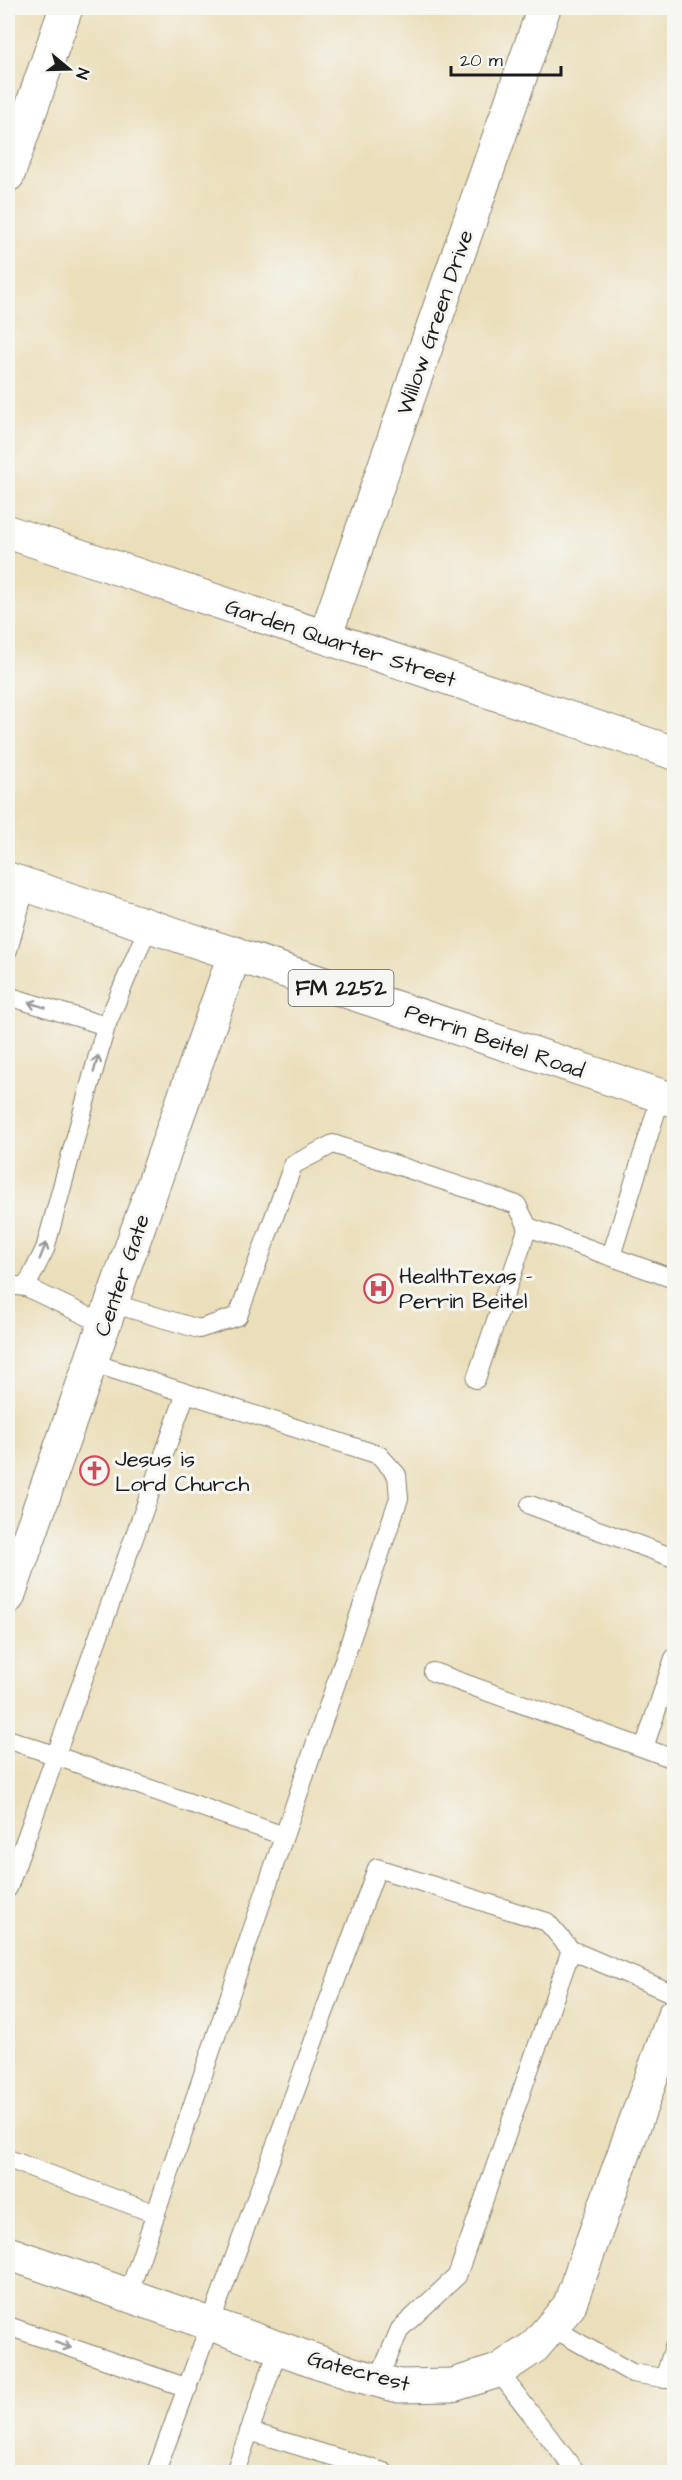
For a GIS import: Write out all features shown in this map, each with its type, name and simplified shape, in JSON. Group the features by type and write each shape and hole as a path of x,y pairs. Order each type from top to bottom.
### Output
{"street":[{"path":"8,175 66,8"},
{"name":"Willow Green Drive","path":"325,637 544,8"},
{"name":"Garden Quarter Street","path":"8,532 675,753"},
{"name":"Perrin Beitel Road","path":"17,882 668,1098"},
{"name":"Center Gate","path":"8,1597 235,953"},
{"name":"Gatecrest","path":"8,2253 353,2374 399,2386 453,2385 498,2371 534,2347 569,2306 671,2035"}],"lane":[{"path":"8,950 17,882"},
{"path":"26,1287 45,1249 106,1026 149,925"},
{"path":"8,996 106,1026"},
{"path":"611,1256 668,1098"},
{"path":"8,1285 26,1287 108,1314 199,1329 238,1316 293,1165 333,1144 517,1205 528,1227 675,1279"},
{"path":"476,1379 528,1227"},
{"path":"90,1362 379,1455 397,1475 399,1498 128,2295"},
{"path":"8,1888 186,1393"},
{"path":"530,1505 675,1558"},
{"path":"644,1748 675,1658"},
{"path":"433,1672 675,1759"},
{"path":"8,1739 284,1836"},
{"path":"156,2472 212,2325 377,1868 547,1922 571,1950 675,1994"},
{"path":"378,2380 400,2329 457,2276 571,1950"},
{"path":"8,2159 156,2214"},
{"path":"8,2326 188,2388"},
{"path":"551,2327 632,2373 669,2380 675,2347"},
{"path":"235,2472 279,2348"},
{"path":"498,2371 576,2472"},
{"path":"249,2431 384,2472"}],"place":[{"name":"HealthTexas - Perrin Beitel","path":"378,1288"},
{"name":"Jesus is Lord Church","path":"94,1471"}]}
